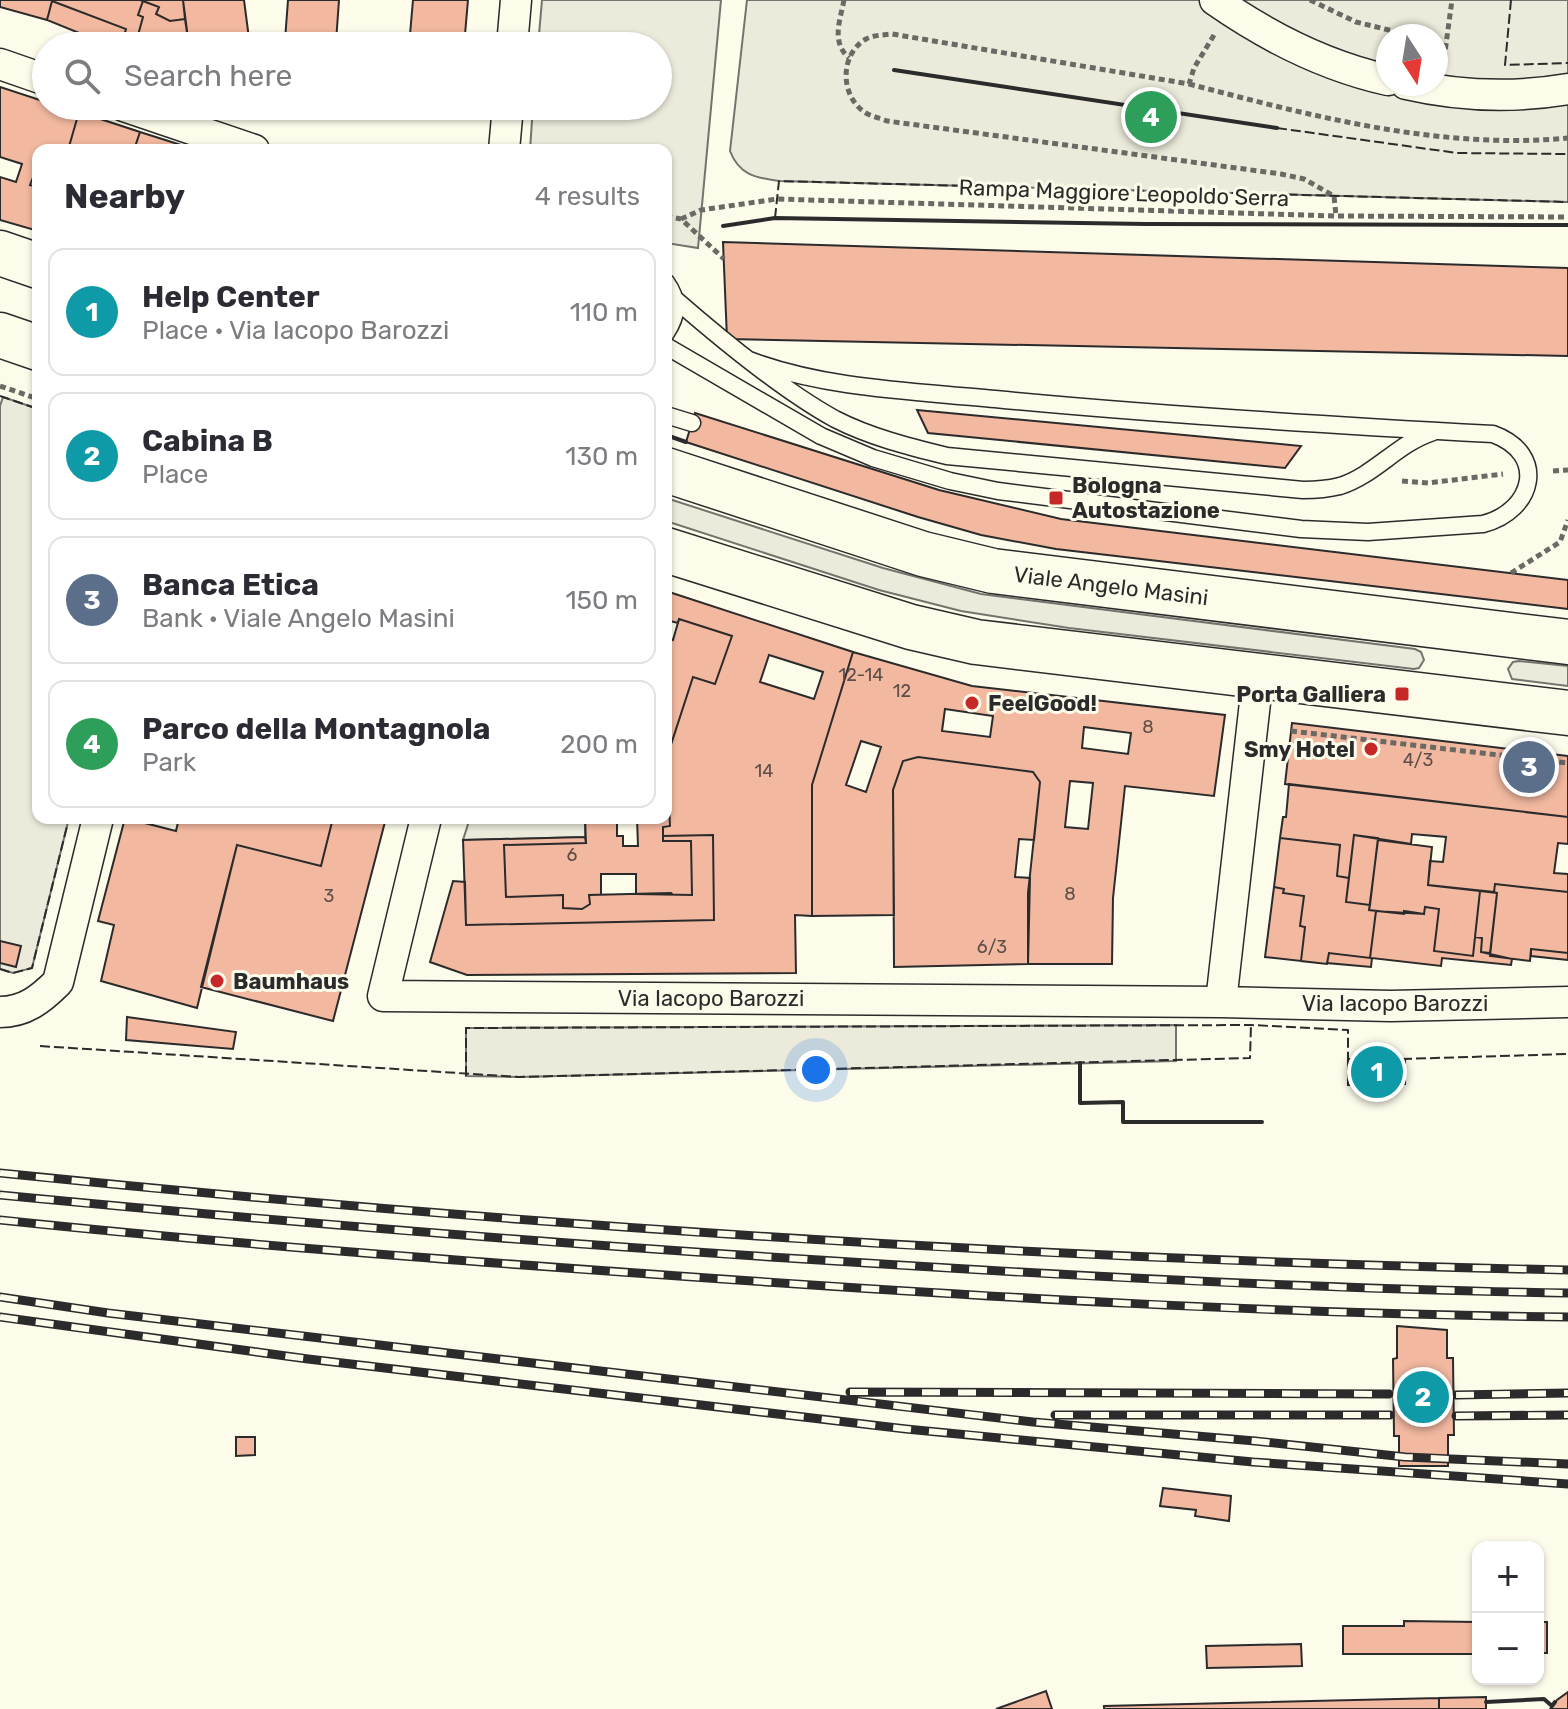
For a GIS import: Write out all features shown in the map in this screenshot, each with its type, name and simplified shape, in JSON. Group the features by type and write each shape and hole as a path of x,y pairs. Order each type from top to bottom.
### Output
{"main road":[{"path":"0,253 32,264"},
{"path":"0,335 32,346"},
{"name":"Viale Angelo Masini","path":"672,472 923,554 993,571 1568,642"},
{"path":"672,552 944,636 1007,647 1568,713"},
{"path":"1460,700 1468,630"}],"street":[{"path":"513,32 516,0"},
{"path":"1222,5 1262,32 1348,71 1376,77"},
{"path":"0,64 32,75"},
{"path":"1448,92 1536,94 1568,89"},
{"path":"165,120 236,144"},
{"path":"505,144 507,120"},
{"path":"1221,1002 1258,676"},
{"path":"0,1012 26,1008 58,982 97,824"},
{"name":"Via Iacopo Barozzi","path":"425,824 383,996 1391,1006 1568,1002"}],"lane":[{"path":"672,293 676,300 749,360 836,419 903,444 947,456 1303,490 1341,485 1360,477 1416,438 1439,431"},
{"path":"672,320 676,300"},
{"path":"672,349 799,423 849,448 950,481 998,491 1301,529 1368,532 1470,526 1494,521 1514,510 1527,491 1528,471 1517,447 1493,434 1101,410 870,387 799,376 749,360"},
{"path":"672,417 692,423"}],"path":[{"path":"844,0 837,41 841,51 849,58"},
{"path":"1310,0 1356,22 1376,27"},
{"path":"1448,29 1452,0"},
{"path":"1189,84 1222,5"},
{"path":"1336,216 1334,196 1304,179 1281,174 887,121 864,112 850,98 845,78 849,58 865,39 892,34 1189,84 1329,119 1433,136 1517,141 1568,138"},
{"name":"Rampa Maggiore Leopoldo Serra","path":"681,219 701,210 777,199 1336,216 1568,217"},
{"path":"672,217 681,219 724,259"},
{"path":"0,386 32,397"},
{"path":"1360,477 1428,483 1528,471 1568,470"},
{"path":"1511,573 1560,542 1568,520"},
{"path":"1291,731 1568,763"}],"shaded area":[{"path":"542,0 721,0 698,248 672,244 672,144 530,144 532,120 672,120 672,32 539,32"},
{"path":"747,0 1568,0 1568,202 779,181 749,174 730,151"},
{"path":"3,397 32,407 32,824 68,824 32,968 13,973 0,969 0,406"},
{"path":"672,500 883,568 981,594 1415,649 1421,652 1424,660 1419,668 1414,669 1069,628 961,611 879,590 672,523"},
{"path":"1513,662 1568,666 1568,686 1512,679 1508,669"},
{"path":"468,824 585,824 585,837 463,840"},
{"path":"1176,1025 1176,1061 466,1076 466,1028"}],"building":[{"path":"0,0 140,0 143,1 138,15 143,17 139,32 125,32 126,29 52,1 47,20 0,7"},
{"path":"140,0 183,0 185,19 170,21 156,14 159,7"},
{"path":"183,0 244,0 248,32 187,32"},
{"path":"288,0 339,0 337,32 286,32"},
{"path":"413,0 468,0 465,32 410,32"},
{"path":"52,1 126,29 125,32 77,32 47,20"},
{"path":"143,1 159,7 156,14 170,21 185,19 187,32 139,32 143,17 138,15"},
{"path":"0,87 32,97 32,120 77,120 70,144 32,144 32,229 0,220 0,177 16,182 22,164 0,157"},
{"path":"77,120 103,120 140,132 136,144 70,144"},
{"path":"140,132 178,144 136,144"},
{"path":"723,242 1568,268 1568,356 727,339"},
{"path":"917,410 1301,446 1285,468 928,433"},
{"path":"695,413 939,490 1061,519 1568,580 1568,609 1056,549 981,535 686,442"},
{"path":"672,593 853,652 812,785 812,916 795,915 796,973 467,975 430,962 453,881 465,882 466,925 714,920 713,835 663,836 663,827 672,824 672,742 693,677 715,684 732,636 679,619 678,623 672,622","holes":["769,655 823,672 814,699 760,682"]},
{"path":"679,619 732,636 715,684 693,677 672,742 672,640"},
{"path":"853,652 972,686 1225,715 1214,796 1125,786 1113,898 1112,964 1028,964 1028,893 1040,782 1033,772 918,757 903,761 893,790 894,915 812,916 812,785","holes":["945,709 993,716 990,737 942,731","1084,727 1131,733 1128,754 1082,748","861,741 881,747 866,792 846,785","1070,781 1093,783 1088,829 1065,827"]},
{"path":"1292,723 1568,756 1568,817 1285,784"},
{"path":"918,757 1033,772 1040,782 1034,840 1019,839 1015,877 1030,878 1028,964 894,967 893,790 903,761"},
{"path":"1289,784 1568,817 1568,844 1558,843 1554,873 1568,874 1568,892 1495,884 1494,892 1428,885 1430,861 1443,862 1446,837 1412,834 1411,844 1354,835 1349,878 1337,876 1340,845 1280,838 1283,817 1286,817"},
{"path":"123,824 149,824 176,831 178,824 332,824 321,866 237,845 197,1008 101,981 114,925 98,921"},
{"path":"332,824 384,824 333,1021 201,987 237,845 321,866"},
{"path":"585,824 617,824 617,836 623,836 623,846 638,846 637,824 670,824 663,827 663,841 691,841 692,895 636,894 636,874 601,874 601,895 589,895 590,904 582,909 563,908 563,895 506,897 504,845 586,843"},
{"path":"713,835 714,920 466,925 463,840 585,837 586,843 504,845 506,897 563,895 563,908 582,909 590,904 589,895 692,895 691,841 663,841 663,836"},
{"path":"1354,835 1378,838 1370,905 1346,902"},
{"path":"1280,838 1340,845 1337,876 1349,878 1346,902 1370,905 1369,910 1376,911 1370,958 1329,953 1327,964 1301,961 1305,927 1300,926 1304,896 1283,893 1284,889 1274,887"},
{"path":"1378,840 1432,847 1428,885 1480,891 1473,956 1434,951 1439,909 1425,907 1424,914 1369,910"},
{"path":"1495,884 1568,892 1568,953 1531,949 1530,961 1490,956 1497,893 1494,892"},
{"path":"1274,887 1284,889 1283,893 1304,896 1300,926 1305,927 1301,961 1265,957"},
{"path":"1480,891 1497,893 1490,953 1481,952 1482,938 1475,937"},
{"path":"1425,907 1439,909 1434,951 1473,956 1475,937 1482,938 1481,952 1512,959 1511,965 1442,958 1441,966 1372,958 1371,967 1327,963 1329,953 1370,958 1376,911 1424,914"},
{"path":"0,941 21,946 16,967 0,963"},
{"path":"1531,949 1568,953 1568,960 1531,956"},
{"path":"127,1017 236,1032 233,1049 126,1040"},
{"path":"1348,1059 1405,1059 1405,1084 1348,1085"},
{"path":"1397,1326 1447,1330 1447,1358 1453,1358 1454,1435 1448,1435 1448,1466 1399,1466 1399,1436 1394,1436 1393,1359 1397,1358"},
{"path":"236,1437 255,1437 255,1455 236,1456"},
{"path":"1163,1488 1231,1496 1229,1521 1195,1516 1196,1510 1160,1506"},
{"path":"1404,1621 1472,1622 1472,1654 1343,1654 1343,1626 1404,1626"},
{"path":"1544,1622 1547,1622 1547,1653 1544,1653"},
{"path":"1301,1644 1302,1666 1207,1668 1206,1646"},
{"path":"1046,1691 1052,1709 996,1709"},
{"path":"1568,1692 1568,1709 1550,1709 1557,1700"},
{"path":"1486,1697 1486,1709 1439,1709 1439,1698"},
{"path":"1439,1698 1439,1709 1104,1709 1104,1706"}],"railway":[{"path":"0,1173 391,1209 783,1238 1175,1258 1568,1270"},
{"path":"0,1195 409,1231 912,1266 1287,1285 1568,1293"},
{"path":"0,1220 346,1252 911,1291 1240,1308 1568,1317"},
{"path":"0,1297 108,1313 1033,1422 1405,1457 1568,1464"},
{"path":"0,1317 308,1359 906,1429 1253,1462 1568,1484"},
{"path":"850,1392 1389,1394"},
{"path":"1456,1395 1568,1393"},
{"path":"1055,1415 1390,1415"},
{"path":"1456,1416 1568,1415"}],"fence":[{"path":"1511,0 1505,65 1568,63"},
{"path":"1277,128 1457,153 1568,154"},
{"path":"775,218 779,181 1568,202"},
{"path":"0,396 32,407"},
{"path":"0,969 13,973 32,968 68,824"},
{"path":"40,1046 519,1077 1250,1058 1251,1025"},
{"path":"466,1076 466,1028 1251,1025 1348,1030 1348,1059 1354,1059"},
{"path":"1402,1059 1568,1054"}],"wall":[{"path":"894,70 1277,128"},
{"path":"723,226 775,218 1146,224 1568,225"},
{"path":"672,437 686,442"},
{"path":"1080,1063 1080,1103 1123,1102 1123,1122 1262,1122"},
{"path":"1486,1702 1544,1699 1552,1706 1555,1702"}],"place":[{"name":"Parco della Montagnola","path":"1151,117"},
{"name":"Bologna Autostazione","path":"1056,498"},
{"name":"Porta Galliera","path":"1402,694"},
{"name":"FeelGood!","path":"972,703"},
{"name":"Smy Hotel","path":"1371,749"},
{"name":"Banca Etica","path":"1529,767"},
{"name":"Baumhaus","path":"217,981"},
{"name":"Help Center","path":"1377,1072"},
{"name":"Cabina B","path":"1423,1397"}]}
